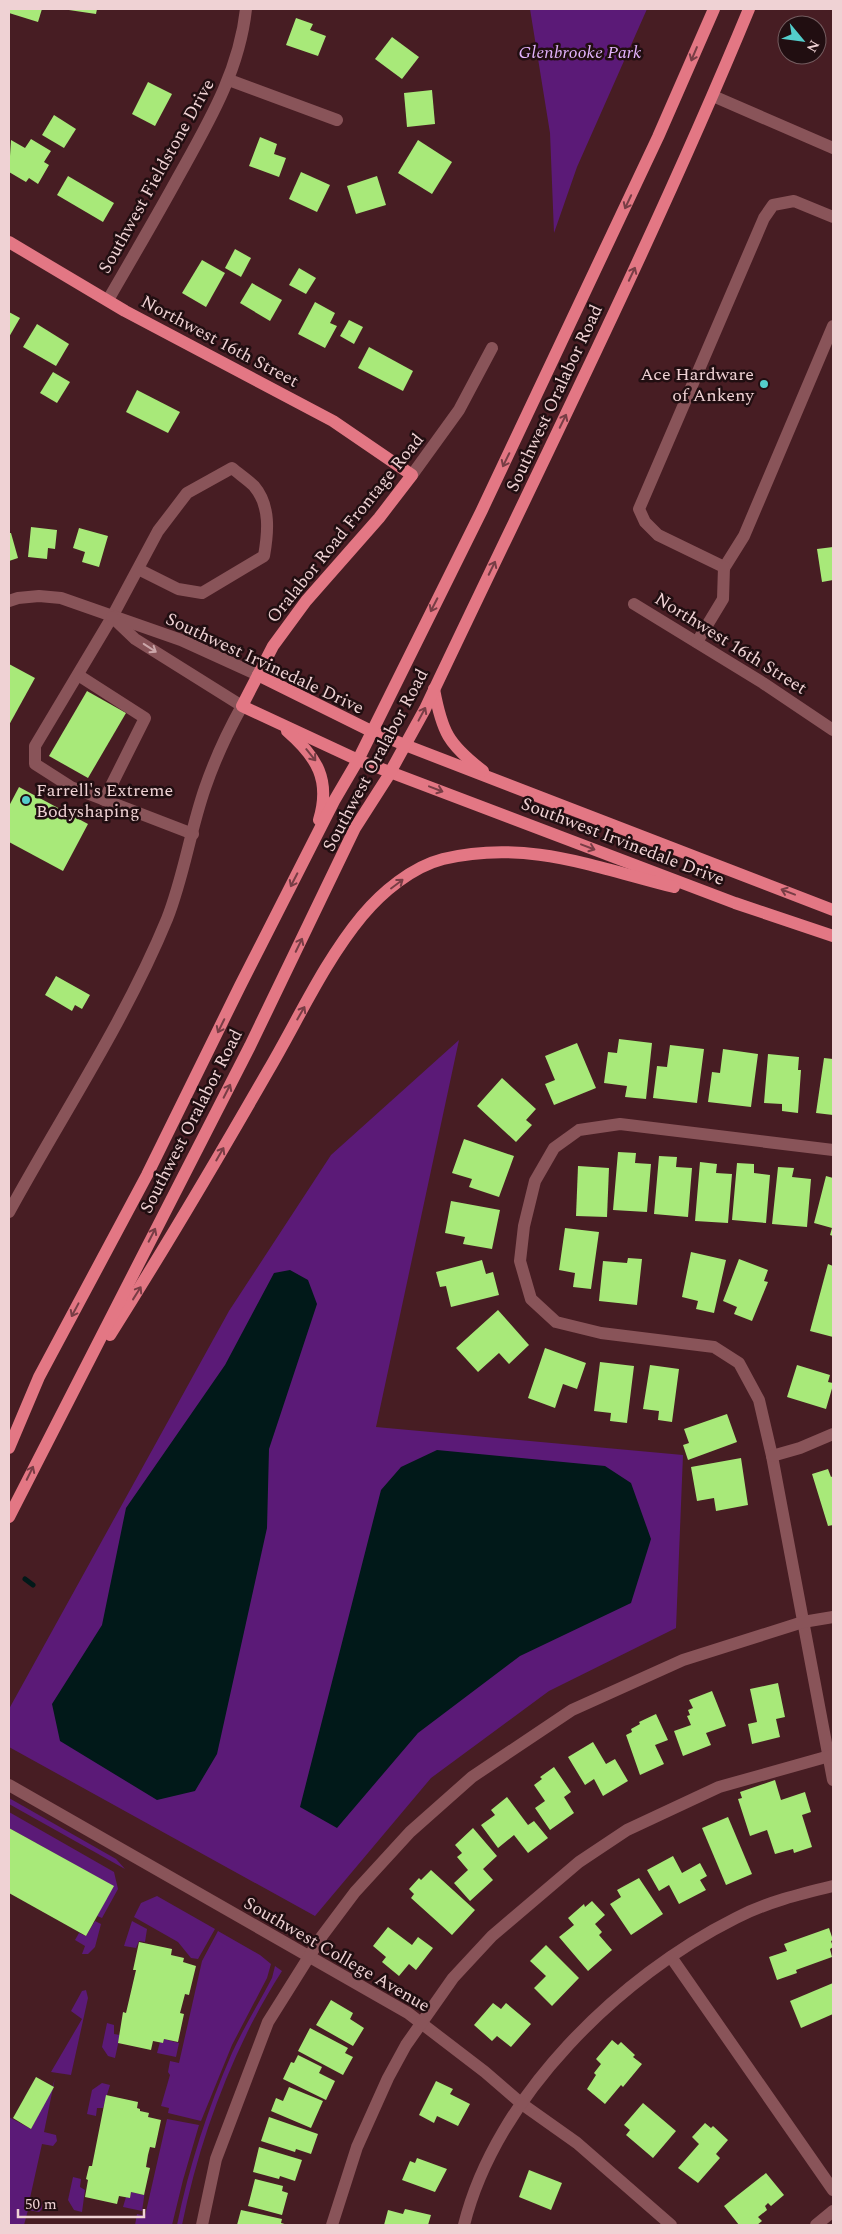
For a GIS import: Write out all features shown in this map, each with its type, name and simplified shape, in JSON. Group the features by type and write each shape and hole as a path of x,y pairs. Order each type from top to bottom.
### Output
{"main road":[{"name":"Southwest Oralabor Road","path":"9,1448 38,1377 147,1175 310,849 358,760 542,386 658,137 714,9"},
{"name":"Southwest Oralabor Road","path":"9,1517 261,1023 355,828 390,772 434,689 566,413 713,96 749,9"},
{"name":"Northwest 16th Street","path":"9,242 108,300 333,421 412,475"},
{"name":"Oralabor Road Frontage Road","path":"242,706 274,646 306,601 379,518 412,475"},
{"name":"Southwest Irvinedale Drive","path":"258,675 371,731 404,745 833,910"},
{"path":"434,689 440,721 446,734 461,754 495,780"},
{"name":"Southwest Irvinedale Drive","path":"242,706 358,760 735,903 833,936"},
{"path":"276,722 317,763 322,778 323,807 310,849"},
{"path":"73,1394 176,1232 331,961 362,916 380,897 402,880 421,868 442,859 494,851 525,851 560,857 735,903"}],"street":[{"name":"Southwest Fieldstone Drive","path":"108,300 156,219 229,80 236,58 246,9"},
{"path":"229,80 337,120"},
{"path":"713,96 833,148"},
{"path":"724,568 658,535 644,522 640,509 764,218 773,205 794,201 833,217"},
{"path":"697,642 723,599 724,568 744,536 833,326"},
{"name":"Oralabor Road Frontage Road","path":"412,475 459,410 492,348"},
{"path":"138,570 178,589 202,593 264,556 268,533 266,512 255,487 232,468 187,493 158,531 112,617 35,746 35,764 70,787 193,834"},
{"path":"9,601 39,596 61,598 112,617"},
{"name":"Northwest 16th Street","path":"634,604 697,642 833,730"},
{"name":"Southwest Irvinedale Drive","path":"112,617 181,640 258,675"},
{"name":"Southwest Irvinedale Drive","path":"112,617 135,639 242,706"},
{"path":"78,676 145,718 104,800"},
{"path":"9,1212 119,1018 167,919 193,834 204,790 222,742 242,706"},
{"path":"833,1150 620,1124 579,1130 554,1148 535,1181 524,1226 520,1261 531,1299 556,1322 600,1333 714,1347 739,1363 759,1400 772,1456 833,1780"},
{"path":"772,1456 800,1448 833,1434"},
{"path":"202,2225 216,2159 268,2022 309,1956 355,1892 410,1832 472,1777 572,1710 683,1660 804,1622 833,1618"},
{"path":"332,2225 361,2138 388,2078 406,2045 453,1978 492,1936 579,1862 628,1830 719,1787 830,1756"},
{"name":"Southwest College Avenue","path":"9,1785 408,2013 485,2072 522,2104 576,2143 671,2225"},
{"path":"464,2225 469,2205 496,2144 522,2104 560,2054 606,2006 671,1957 736,1917 782,1898 833,1886"},
{"path":"671,1957 833,2190"},
{"path":"816,2225 833,2211"}],"green space":[{"name":"Glenbrooke Park","path":"530,9 647,9 577,167 554,233 550,133"},
{"path":"459,1040 376,1427 683,1455 676,1628 549,1691 431,1778 315,1916 9,1747 9,1709 229,1311 331,1155"},
{"path":"9,1798 116,1859 125,1869 9,1804"},
{"path":"9,1812 114,1872 118,1889 102,1918 97,1916 113,1886 9,1828"},
{"path":"157,1896 215,1929 198,1959 191,1958 178,1942 134,1917 141,1903"},
{"path":"95,1921 101,1924 95,1947 88,1954 82,1954 85,1946 75,1940 79,1933 86,1936"},
{"path":"132,1921 147,1929 145,1942 139,1941 136,1948 124,1946"},
{"path":"218,1931 260,1955 271,1964 267,1978 232,2045 201,2121 168,2113 169,2108 161,2106 170,2075 168,2072 170,2061 179,2063 202,1961"},
{"path":"275,1966 282,1971 248,2030 220,2093 198,2159 182,2225 177,2225 193,2159 215,2095 237,2043 272,1978"},
{"path":"86,1990 88,1998 71,2075 51,2072 82,2019 71,2011 82,1991"},
{"path":"107,2023 114,2025 114,2034 120,2035 115,2058 108,2056 102,2047"},
{"path":"164,2039 179,2043 176,2057 157,2053 160,2042 163,2043"},
{"path":"55,2078 44,2132 56,2135 57,2141 53,2146 42,2144 30,2198 41,2201 42,2209 39,2212 28,2210 24,2225 9,2225 9,2117 31,2129"},
{"path":"102,2083 110,2085 103,2108 97,2108 96,2116 87,2114 92,2090"},
{"path":"167,2119 199,2125 172,2225 135,2225 137,2214 145,2216"},
{"path":"73,2177 81,2179 80,2187 85,2190 82,2212 74,2210 68,2200"},
{"path":"145,2191 142,2211 123,2207 126,2197 130,2198 131,2192 144,2195"}],"water":[{"path":"290,1270 308,1280 317,1304 269,1449 267,1528 217,1754 195,1791 157,1800 60,1741 52,1704 102,1625 126,1508 225,1365 274,1273"},
{"path":"437,1450 605,1466 631,1483 651,1539 631,1603 520,1656 418,1733 337,1828 300,1807 381,1490 401,1467"}],"building":[{"path":"9,9 42,9 38,22 9,13"},
{"path":"62,9 97,9 96,14"},
{"path":"296,18 313,24 310,30 326,36 318,56 286,45"},
{"path":"392,37 419,57 402,79 375,59"},
{"path":"148,82 172,94 155,126 132,114"},
{"path":"432,90 435,124 407,127 404,93"},
{"path":"54,115 76,129 64,148 42,135"},
{"path":"260,137 277,144 274,154 286,158 279,177 249,166"},
{"path":"31,139 51,151 44,162 49,165 38,184 29,178 26,182 9,172 11,140 25,148"},
{"path":"418,140 452,162 432,194 398,173"},
{"path":"301,172 330,185 317,212 289,199"},
{"path":"68,176 114,203 103,222 57,195"},
{"path":"377,176 386,205 356,214 347,186"},
{"path":"235,249 251,258 241,277 225,268"},
{"path":"202,260 225,273 206,307 182,293"},
{"path":"299,268 316,278 306,294 289,285"},
{"path":"252,283 282,300 270,321 240,303"},
{"path":"315,302 335,313 330,323 337,326 325,348 298,334"},
{"path":"9,312 20,318 9,337"},
{"path":"349,320 363,327 354,344 340,336"},
{"path":"37,324 69,344 56,366 23,347"},
{"path":"369,347 413,371 403,391 358,368"},
{"path":"53,372 70,382 57,403 40,393"},
{"path":"137,390 180,412 168,433 126,412"},
{"path":"31,527 57,530 55,549 48,548 47,559 28,557"},
{"path":"79,528 108,536 99,567 82,562 85,552 73,548"},
{"path":"9,533 11,533 18,558 9,561"},
{"path":"833,547 833,580 822,582 817,549"},
{"path":"9,664 35,678 9,725"},
{"path":"87,691 126,713 88,778 49,756"},
{"path":"19,787 88,824 63,871 9,842 9,806"},
{"path":"56,976 90,995 82,1009 75,1005 72,1011 45,995"},
{"path":"619,1039 652,1043 646,1099 625,1097 627,1086 604,1083 608,1052 617,1053"},
{"path":"577,1043 596,1088 554,1105 545,1084 555,1080 545,1056"},
{"path":"670,1045 704,1049 697,1103 653,1098 657,1066 667,1067"},
{"path":"723,1049 758,1054 751,1107 708,1102 712,1072 720,1073"},
{"path":"768,1054 799,1057 798,1070 801,1070 798,1113 782,1111 782,1104 764,1103"},
{"path":"824,1058 833,1059 833,1115 816,1113"},
{"path":"502,1078 536,1109 526,1120 532,1125 516,1142 477,1106"},
{"path":"464,1139 514,1156 499,1197 469,1187 472,1179 452,1173"},
{"path":"618,1152 636,1153 635,1163 651,1164 647,1212 613,1210"},
{"path":"659,1156 677,1157 676,1167 692,1168 688,1217 654,1214"},
{"path":"700,1162 717,1164 716,1173 732,1174 728,1223 695,1221"},
{"path":"737,1163 754,1164 754,1173 770,1175 766,1223 732,1220"},
{"path":"578,1166 609,1168 607,1217 576,1216"},
{"path":"778,1167 794,1168 792,1177 811,1179 807,1227 772,1224"},
{"path":"826,1176 833,1178 833,1236 830,1235 832,1228 814,1223"},
{"path":"451,1201 500,1210 492,1249 463,1244 465,1237 445,1233"},
{"path":"565,1228 599,1232 591,1289 573,1287 575,1273 559,1270"},
{"path":"691,1252 726,1260 714,1313 696,1309 698,1301 682,1297"},
{"path":"628,1258 642,1259 637,1305 599,1301 603,1261 627,1263"},
{"path":"739,1259 768,1270 764,1281 768,1282 752,1321 734,1314 737,1307 723,1301"},
{"path":"482,1260 486,1274 493,1272 499,1295 451,1307 446,1286 440,1287 436,1272"},
{"path":"828,1264 833,1266 833,1337 810,1331"},
{"path":"498,1310 529,1345 509,1364 499,1353 478,1372 456,1348"},
{"path":"545,1348 586,1363 577,1389 563,1384 555,1408 528,1398"},
{"path":"600,1362 634,1366 627,1423 610,1421 611,1413 594,1411"},
{"path":"650,1365 679,1369 672,1422 658,1420 659,1411 643,1409"},
{"path":"797,1365 830,1375 828,1382 833,1383 833,1385 826,1409 787,1397"},
{"path":"727,1414 737,1442 688,1460 683,1445 689,1443 684,1429"},
{"path":"741,1458 748,1505 716,1511 714,1498 697,1501 691,1467"},
{"path":"828,1469 831,1477 833,1476 833,1525 828,1526 812,1474"},
{"path":"778,1683 785,1717 776,1719 780,1737 752,1744 748,1724 757,1722 750,1689"},
{"path":"712,1691 726,1726 706,1733 711,1745 683,1756 674,1731 691,1725 687,1716 690,1715 688,1710 693,1708 689,1700"},
{"path":"656,1714 668,1740 655,1745 664,1764 640,1775 626,1735 632,1732 631,1729 640,1724 639,1722"},
{"path":"593,1742 606,1764 615,1759 628,1781 603,1796 594,1779 585,1785 568,1757"},
{"path":"554,1767 571,1792 564,1797 574,1813 550,1830 535,1808 545,1801 534,1785 542,1779 540,1777"},
{"path":"775,1780 781,1800 805,1792 811,1812 802,1815 812,1847 794,1853 793,1849 775,1854 767,1830 750,1836 738,1799 742,1798 740,1792"},
{"path":"507,1797 528,1825 534,1821 548,1838 528,1853 514,1835 498,1848 481,1825 495,1815 491,1810"},
{"path":"728,1817 752,1874 726,1885 702,1828"},
{"path":"9,1828 114,1886 86,1936 9,1893"},
{"path":"473,1828 497,1856 483,1869 493,1880 470,1901 454,1883 468,1870 457,1857 462,1853 455,1845"},
{"path":"673,1856 682,1873 700,1863 707,1876 700,1880 706,1890 679,1904 669,1885 659,1891 647,1870"},
{"path":"431,1870 475,1910 452,1935 411,1898 414,1894 409,1889 419,1878 421,1880"},
{"path":"639,1878 663,1914 631,1935 610,1904 621,1897 617,1890"},
{"path":"592,1901 605,1915 595,1924 602,1932 599,1935 612,1950 588,1971 559,1937 574,1925 568,1918 584,1904 585,1907"},
{"path":"388,1927 412,1945 418,1937 433,1948 416,1970 409,1964 399,1976 382,1962 386,1957 373,1946"},
{"path":"829,1928 833,1940 831,1941 833,1947 830,1949 832,1957 796,1970 797,1973 777,1980 769,1957 787,1951 784,1944"},
{"path":"139,1942 172,1949 171,1955 184,1958 183,1962 196,1966 189,1995 185,1994 180,2013 184,2014 178,2042 164,2039 163,2043 153,2041 151,2050 118,2043 123,2012 126,2013 136,1970 133,1970"},
{"path":"546,1945 579,1978 552,2006 534,1988 546,1976 530,1961"},
{"path":"833,1983 833,2014 801,2028 790,2001"},
{"path":"331,2000 353,2013 350,2019 364,2028 353,2046 316,2025"},
{"path":"493,2003 501,2009 506,2003 531,2024 511,2047 497,2036 492,2041 474,2025"},
{"path":"310,2028 348,2048 345,2053 353,2057 343,2075 298,2051"},
{"path":"612,2040 618,2045 621,2042 635,2055 633,2057 642,2064 623,2087 621,2085 605,2104 587,2089 596,2075 594,2073 601,2064 596,2059"},
{"path":"298,2055 322,2067 319,2073 335,2081 326,2100 283,2079 291,2062 294,2063"},
{"path":"36,2077 54,2087 31,2129 13,2118"},
{"path":"436,2081 453,2089 450,2094 470,2104 458,2126 437,2116 434,2123 419,2115"},
{"path":"289,2087 323,2101 311,2128 271,2111 276,2098 283,2101"},
{"path":"106,2095 138,2102 137,2108 140,2111 149,2113 148,2117 161,2120 155,2148 150,2147 148,2155 146,2167 150,2168 144,2195 131,2192 130,2198 119,2196 117,2204 85,2197 88,2180 86,2179 89,2166 92,2166"},
{"path":"643,2103 676,2131 653,2158 626,2135 630,2130 624,2125"},
{"path":"269,2117 318,2134 311,2154 296,2149 295,2152 261,2141"},
{"path":"705,2123 711,2128 713,2126 728,2140 716,2154 720,2158 698,2183 678,2168 699,2144 692,2137"},
{"path":"259,2147 302,2160 295,2181 280,2176 279,2179 253,2172"},
{"path":"417,2158 447,2169 435,2192 402,2180 410,2161 415,2163"},
{"path":"529,2170 562,2183 551,2210 519,2197"},
{"path":"766,2173 784,2195 771,2206 768,2203 765,2206 767,2210 758,2217 762,2221 757,2225 739,2225 724,2206"},
{"path":"255,2179 283,2186 282,2191 288,2193 282,2215 248,2206"},
{"path":"405,2209 431,2215 428,2225 384,2225 388,2210 403,2214"},
{"path":"241,2210 282,2219 281,2223 288,2225 237,2225"}],"waterway":[{"path":"25,1579 33,1585"}],"place":[{"name":"Ace Hardware of Ankeny","path":"764,384"},
{"name":"Farrell's Extreme Bodyshaping","path":"26,800"}]}
